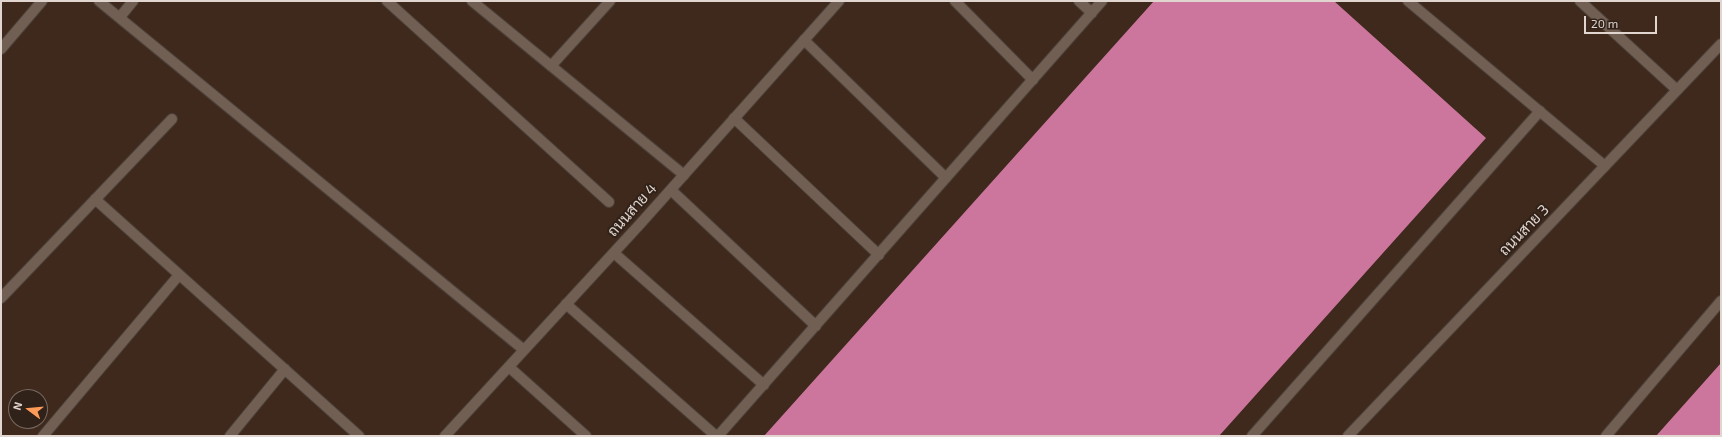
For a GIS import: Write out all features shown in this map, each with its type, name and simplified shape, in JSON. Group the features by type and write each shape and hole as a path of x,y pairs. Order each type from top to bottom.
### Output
{"street":[{"path":"1,48 42,1"},
{"path":"99,1 120,16 524,350"},
{"path":"120,16 133,1"},
{"path":"387,1 609,202"},
{"path":"472,1 684,175"},
{"path":"551,66 610,1"},
{"name":"ถนนสาย 4","path":"445,436 614,253 839,1"},
{"path":"955,1 1033,80"},
{"path":"1079,1 1092,13"},
{"path":"566,304 717,436 816,326 1102,1"},
{"path":"1408,1 1605,166"},
{"path":"1580,1 1678,90"},
{"path":"804,40 946,178"},
{"name":"ถนนสาย 3","path":"1348,436 1721,44"},
{"path":"1252,436 1540,111"},
{"path":"734,118 878,255"},
{"path":"1,298 172,119"},
{"path":"670,190 816,326"},
{"path":"95,200 359,436"},
{"path":"614,253 764,384"},
{"path":"43,436 179,275"},
{"path":"1606,436 1721,301"},
{"path":"509,367 586,436"},
{"path":"230,436 285,369"}],"shaded area":[{"path":"1,1 1721,1 1721,436 1,436"}],"building":[{"path":"1154,1 1334,1 1486,138 1219,436 764,436"},
{"path":"1721,363 1721,436 1656,436"}]}
